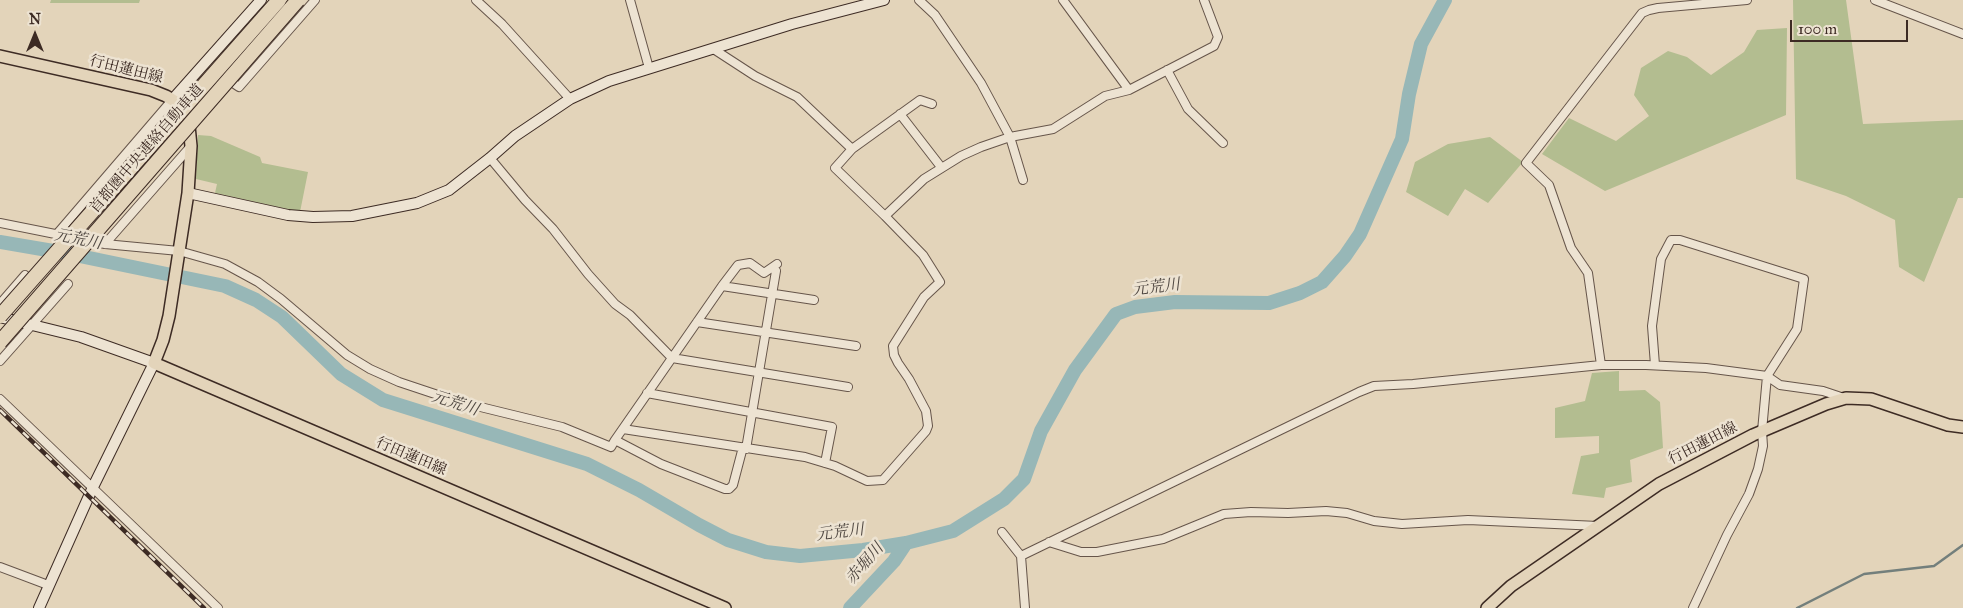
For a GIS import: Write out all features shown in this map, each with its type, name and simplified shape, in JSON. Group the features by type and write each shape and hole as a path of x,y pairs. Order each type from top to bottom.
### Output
{"highway":[{"name":"首都圏中央連絡自動車道","path":"0,316 278,0"},
{"name":"首都圏中央連絡自動車道","path":"0,342 298,0"}],"main road":[{"name":"行田蓮田線","path":"0,56 151,90 181,105 188,116 191,146 188,193 173,291 163,340 154,363 725,608"},
{"name":"行田蓮田線","path":"1487,608 1510,586 1659,484 1762,431 1826,404 1846,398 1871,399 1948,425 1963,427"}],"street":[{"path":"56,235 261,0"},
{"path":"205,62 239,87 315,0"},
{"path":"476,0 502,24 570,99"},
{"path":"630,0 649,68"},
{"path":"188,193 288,215 313,218 352,216 390,210 432,198 449,190 515,136 570,99 609,81 715,50 792,24 884,0"},
{"path":"919,0 935,15 981,83 1010,137 1023,180"},
{"path":"1063,0 1128,90"},
{"path":"885,216 924,179 941,167 981,147 1010,137 1053,128 1105,96 1128,90 1214,46 1218,37 1204,0"},
{"path":"1601,365 1588,273 1570,248 1549,185 1526,164 1642,14 1658,8 1747,0"},
{"path":"1875,0 1963,34"},
{"path":"715,50 755,76 797,97 852,149"},
{"path":"1167,70 1188,109 1223,143"},
{"path":"623,429 805,457 835,466 867,481 882,480 926,431 928,426 926,411 892,350 895,341 924,297 939,284 939,279 923,255 835,168 852,149 920,100 932,104"},
{"path":"900,114 941,167"},
{"path":"105,244 191,146"},
{"path":"490,158 525,200 553,229 588,274 615,304 630,315 672,358 848,387"},
{"path":"0,223 105,244 178,253 226,264 258,282 347,355 377,372 456,401 562,427 611,447 615,440 722,286 738,265 750,263 764,273 776,267 752,413 733,485 725,489 661,464 615,440"},
{"path":"1655,365 1652,326 1662,259 1672,240 1680,240 1804,279 1797,329 1767,376 1762,431 1763,446 1758,469 1749,494 1727,535 1694,608"},
{"path":"0,304 25,275"},
{"path":"0,362 68,284"},
{"path":"722,286 814,300"},
{"path":"0,316 81,337 154,363 93,488 39,608"},
{"path":"697,322 856,346"},
{"path":"1021,556 1341,400 1374,386 1413,384 1601,365 1655,365 1706,368 1767,376 1780,385 1823,391 1846,398"},
{"path":"647,394 832,427 825,463"},
{"path":"0,399 218,608"},
{"path":"1049,542 1081,552 1097,552 1162,539 1224,514 1251,512 1326,511 1347,513 1374,521 1402,524 1468,520 1598,526"},
{"path":"1002,532 1021,556 1025,608"},
{"path":"0,567 48,586"}],"green space":[{"path":"51,0 140,0 139,3 50,3"},
{"path":"1793,0 1846,0 1863,124 1963,120 1963,198 1958,198 1924,282 1899,267 1895,220 1846,196 1796,179"},
{"path":"1787,28 1786,115 1605,191 1542,154 1569,118 1616,141 1649,116 1634,95 1641,68 1668,51 1687,57 1711,75 1744,52 1757,30"},
{"path":"198,135 211,136 260,157 262,163 308,172 300,212 215,193 217,184 196,179"},
{"path":"1490,137 1523,162 1488,203 1465,189 1448,216 1406,192 1415,162 1448,144"},
{"path":"1619,371 1619,391 1645,390 1660,402 1663,448 1630,460 1632,482 1606,488 1604,498 1572,494 1581,456 1599,453 1599,436 1555,438 1555,408 1585,401 1592,373"}],"waterway":[{"name":"元荒川","path":"0,242 65,253 225,286 256,300 282,317 341,374 383,400 587,464 639,490 728,540 766,552 800,556 863,550 906,543 953,531 1004,499 1024,479 1041,431 1075,370 1116,314 1135,307 1175,302 1269,303 1300,293 1322,282 1345,256 1360,234 1402,139 1409,94 1421,44 1445,0"},
{"name":"赤堀川","path":"850,608 894,561 906,543"},
{"path":"1797,608 1864,574 1934,566 1963,545"}],"railway":[{"path":"0,410 204,608"}]}
